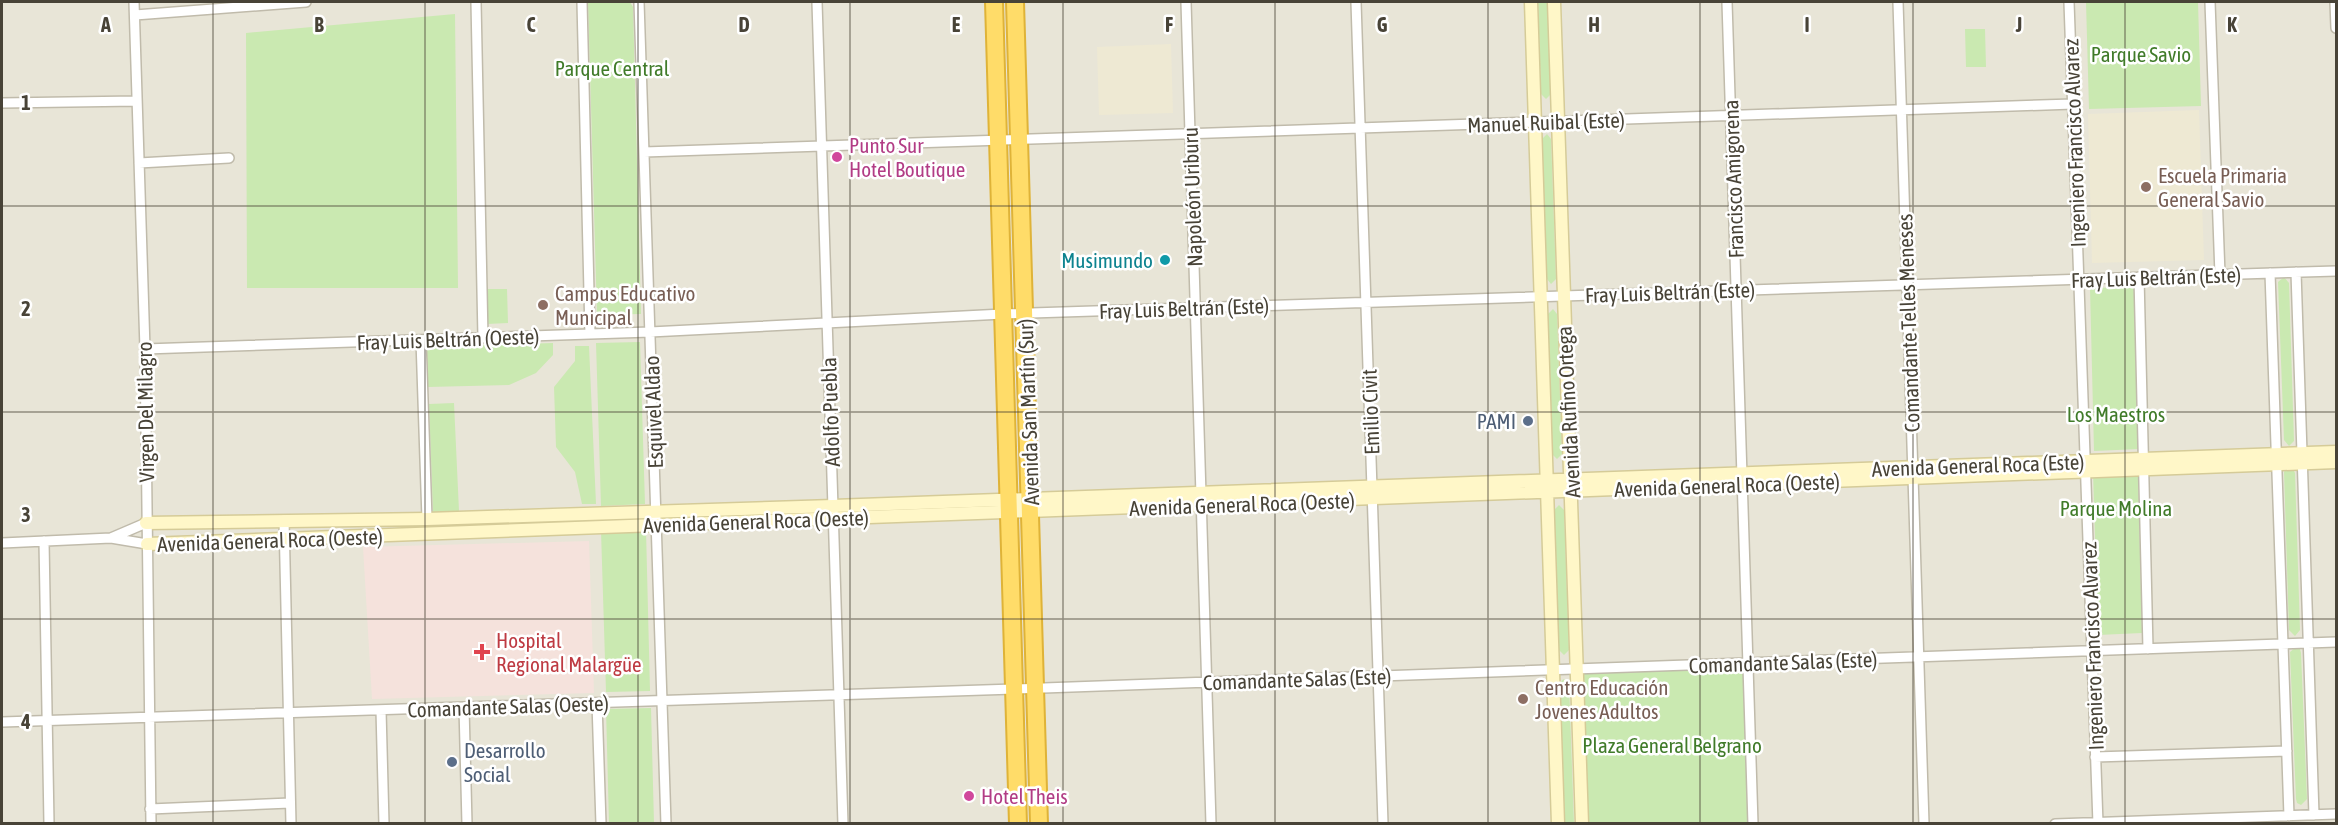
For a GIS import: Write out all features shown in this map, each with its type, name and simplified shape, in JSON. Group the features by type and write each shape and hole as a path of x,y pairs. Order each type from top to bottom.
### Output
{"highway":[{"name":"Avenida San Martín (Sur)","path":"994,2 1018,824"},
{"name":"Avenida San Martín (Sur)","path":"1016,2 1039,824"}],"main road":[{"name":"Avenida Rufino Ortega","path":"1531,2 1558,824"},
{"name":"Avenida Rufino Ortega","path":"1554,2 1582,824"},
{"name":"Avenida General Roca (Este)","path":"1201,500 2277,460 2337,452"},
{"path":"2303,458 2337,462"},
{"name":"Avenida General Roca (Oeste)","path":"146,523 427,519 656,512 833,512 1201,500"},
{"name":"Avenida General Roca (Oeste)","path":"147,544 657,525 833,512"}],"street":[{"name":"Virgen Del Milagro","path":"134,2 145,349 151,824"},
{"path":"135,15 306,2"},
{"path":"476,2 483,338"},
{"path":"582,2 590,334"},
{"name":"Esquivel Aldao","path":"639,2 666,824"},
{"name":"Adolfo Puebla","path":"817,2 843,824"},
{"name":"Napoleón Uriburu","path":"1186,2 1211,824"},
{"name":"Emilio Civit","path":"1356,2 1383,824"},
{"name":"Francisco Amigorena","path":"1727,2 1753,824"},
{"name":"Comandante Telles Meneses","path":"1898,2 1924,824"},
{"name":"Ingeniero Francisco Alvarez","path":"2069,2 2098,823"},
{"path":"2210,2 2220,274"},
{"path":"2336,2 2337,28"},
{"path":"2,103 136,101"},
{"name":"Manuel Ruibal (Este)","path":"644,152 2073,104"},
{"path":"139,163 229,158"},
{"name":"Fray Luis Beltrán (Este)","path":"1003,314 2337,271"},
{"path":"2296,272 2314,815"},
{"path":"2270,273 2289,816"},
{"path":"2139,277 2148,649"},
{"name":"Fray Luis Beltrán (Oeste)","path":"145,349 650,332 1003,314"},
{"path":"421,340 427,519"},
{"path":"284,520 291,824"},
{"path":"111,538 146,523"},
{"path":"2,543 111,538 147,544"},
{"path":"44,541 49,824"},
{"name":"Comandante Salas (Este)","path":"1014,689 2337,642"},
{"name":"Comandante Salas (Oeste)","path":"2,722 1014,689"},
{"path":"597,703 601,824"},
{"path":"464,707 467,824"},
{"path":"381,710 384,824"},
{"path":"2096,757 2287,751"},
{"path":"150,809 290,803"},
{"path":"2055,824 2337,814"}],"shaded area":[{"path":"2,2 2336,2 2336,823 2,823"},
{"path":"1171,44 1173,113 1099,115 1097,47"},
{"name":"Escuela Primaria General Savio","path":"2199,110 2204,260 2092,263 2088,114"},
{"name":"Hospital Regional Malargüe","path":"589,541 594,693 372,699 363,547"}],"green space":[{"name":"Parque Central","path":"588,2 630,2 633,7 641,314 597,315"},
{"path":"1538,2 1548,2 1551,94 1546,99 1541,94"},
{"name":"Parque Savio","path":"2086,2 2198,2 2201,106 2089,109"},
{"path":"455,14 458,288 247,288 246,33"},
{"path":"1965,29 1985,29 1986,67 1966,67"},
{"path":"1547,134 1551,139 1556,279 1551,284 1547,279 1542,139"},
{"path":"2284,277 2289,283 2294,441 2289,446 2284,440 2278,282"},
{"name":"Los Maestros","path":"2134,287 2139,449 2094,451 2090,288"},
{"path":"486,289 507,289 508,323 487,324"},
{"path":"1553,309 1557,314 1562,454 1557,459 1552,454 1548,314"},
{"path":"640,342 645,504 601,506 596,343"},
{"path":"553,343 553,355 536,373 509,385 428,387 427,347"},
{"path":"575,346 589,346 596,504 582,504 575,472 556,447 554,387 575,361"},
{"path":"454,403 459,511 433,512 429,404"},
{"path":"2286,469 2293,469 2295,473 2300,630 2295,636 2289,630 2284,472"},
{"name":"Parque Molina","path":"2138,471 2142,633 2098,635 2093,472"},
{"path":"1559,505 1564,510 1569,650 1564,655 1559,650 1554,510"},
{"path":"646,530 650,691 606,692 601,531"},
{"path":"2296,647 2301,653 2307,799 2301,805 2296,799 2290,652"},
{"name":"Plaza General Belgrano","path":"1748,663 1753,823 1582,823 1577,670"},
{"path":"1564,679 1569,684 1574,823 1564,823 1559,683"},
{"path":"651,708 654,823 609,823 606,709"}],"place":[{"name":"Punto Sur Hotel Boutique","path":"837,157"},
{"name":"Escuela Primaria General Savio","path":"2146,187"},
{"name":"Musimundo","path":"1165,260"},
{"name":"Campus Educativo Municipal","path":"543,305"},
{"name":"PAMI","path":"1528,421"},
{"name":"Hospital Regional Malargüe","path":"482,652"},
{"name":"Centro Educación Jovenes Adultos","path":"1523,699"},
{"name":"Desarrollo Social","path":"452,762"},
{"name":"Hotel Theis","path":"969,796"}]}
